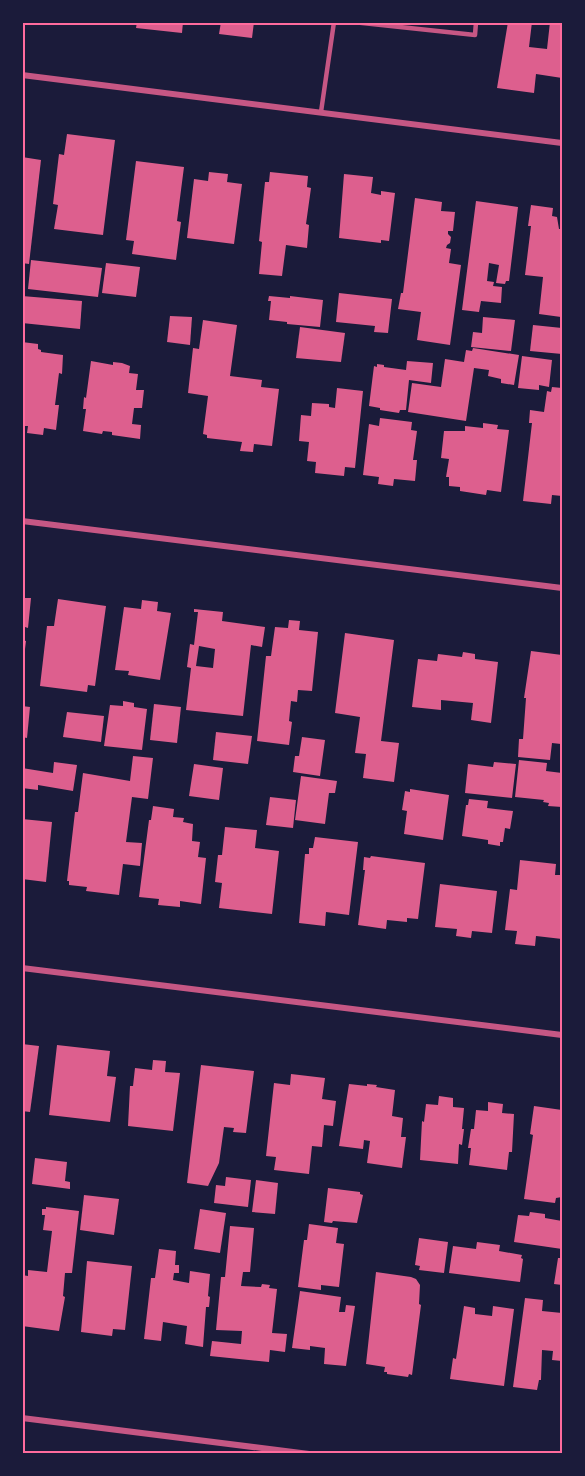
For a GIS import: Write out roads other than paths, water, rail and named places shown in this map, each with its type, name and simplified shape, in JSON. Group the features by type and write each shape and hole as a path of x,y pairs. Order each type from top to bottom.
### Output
{"street":[{"path":"22,75 562,143"},
{"path":"22,521 562,588"},
{"path":"22,968 562,1035"},
{"path":"22,1418 309,1454"}],"lane":[{"path":"321,112 334,22"},
{"path":"353,22 475,35 476,22"}]}
